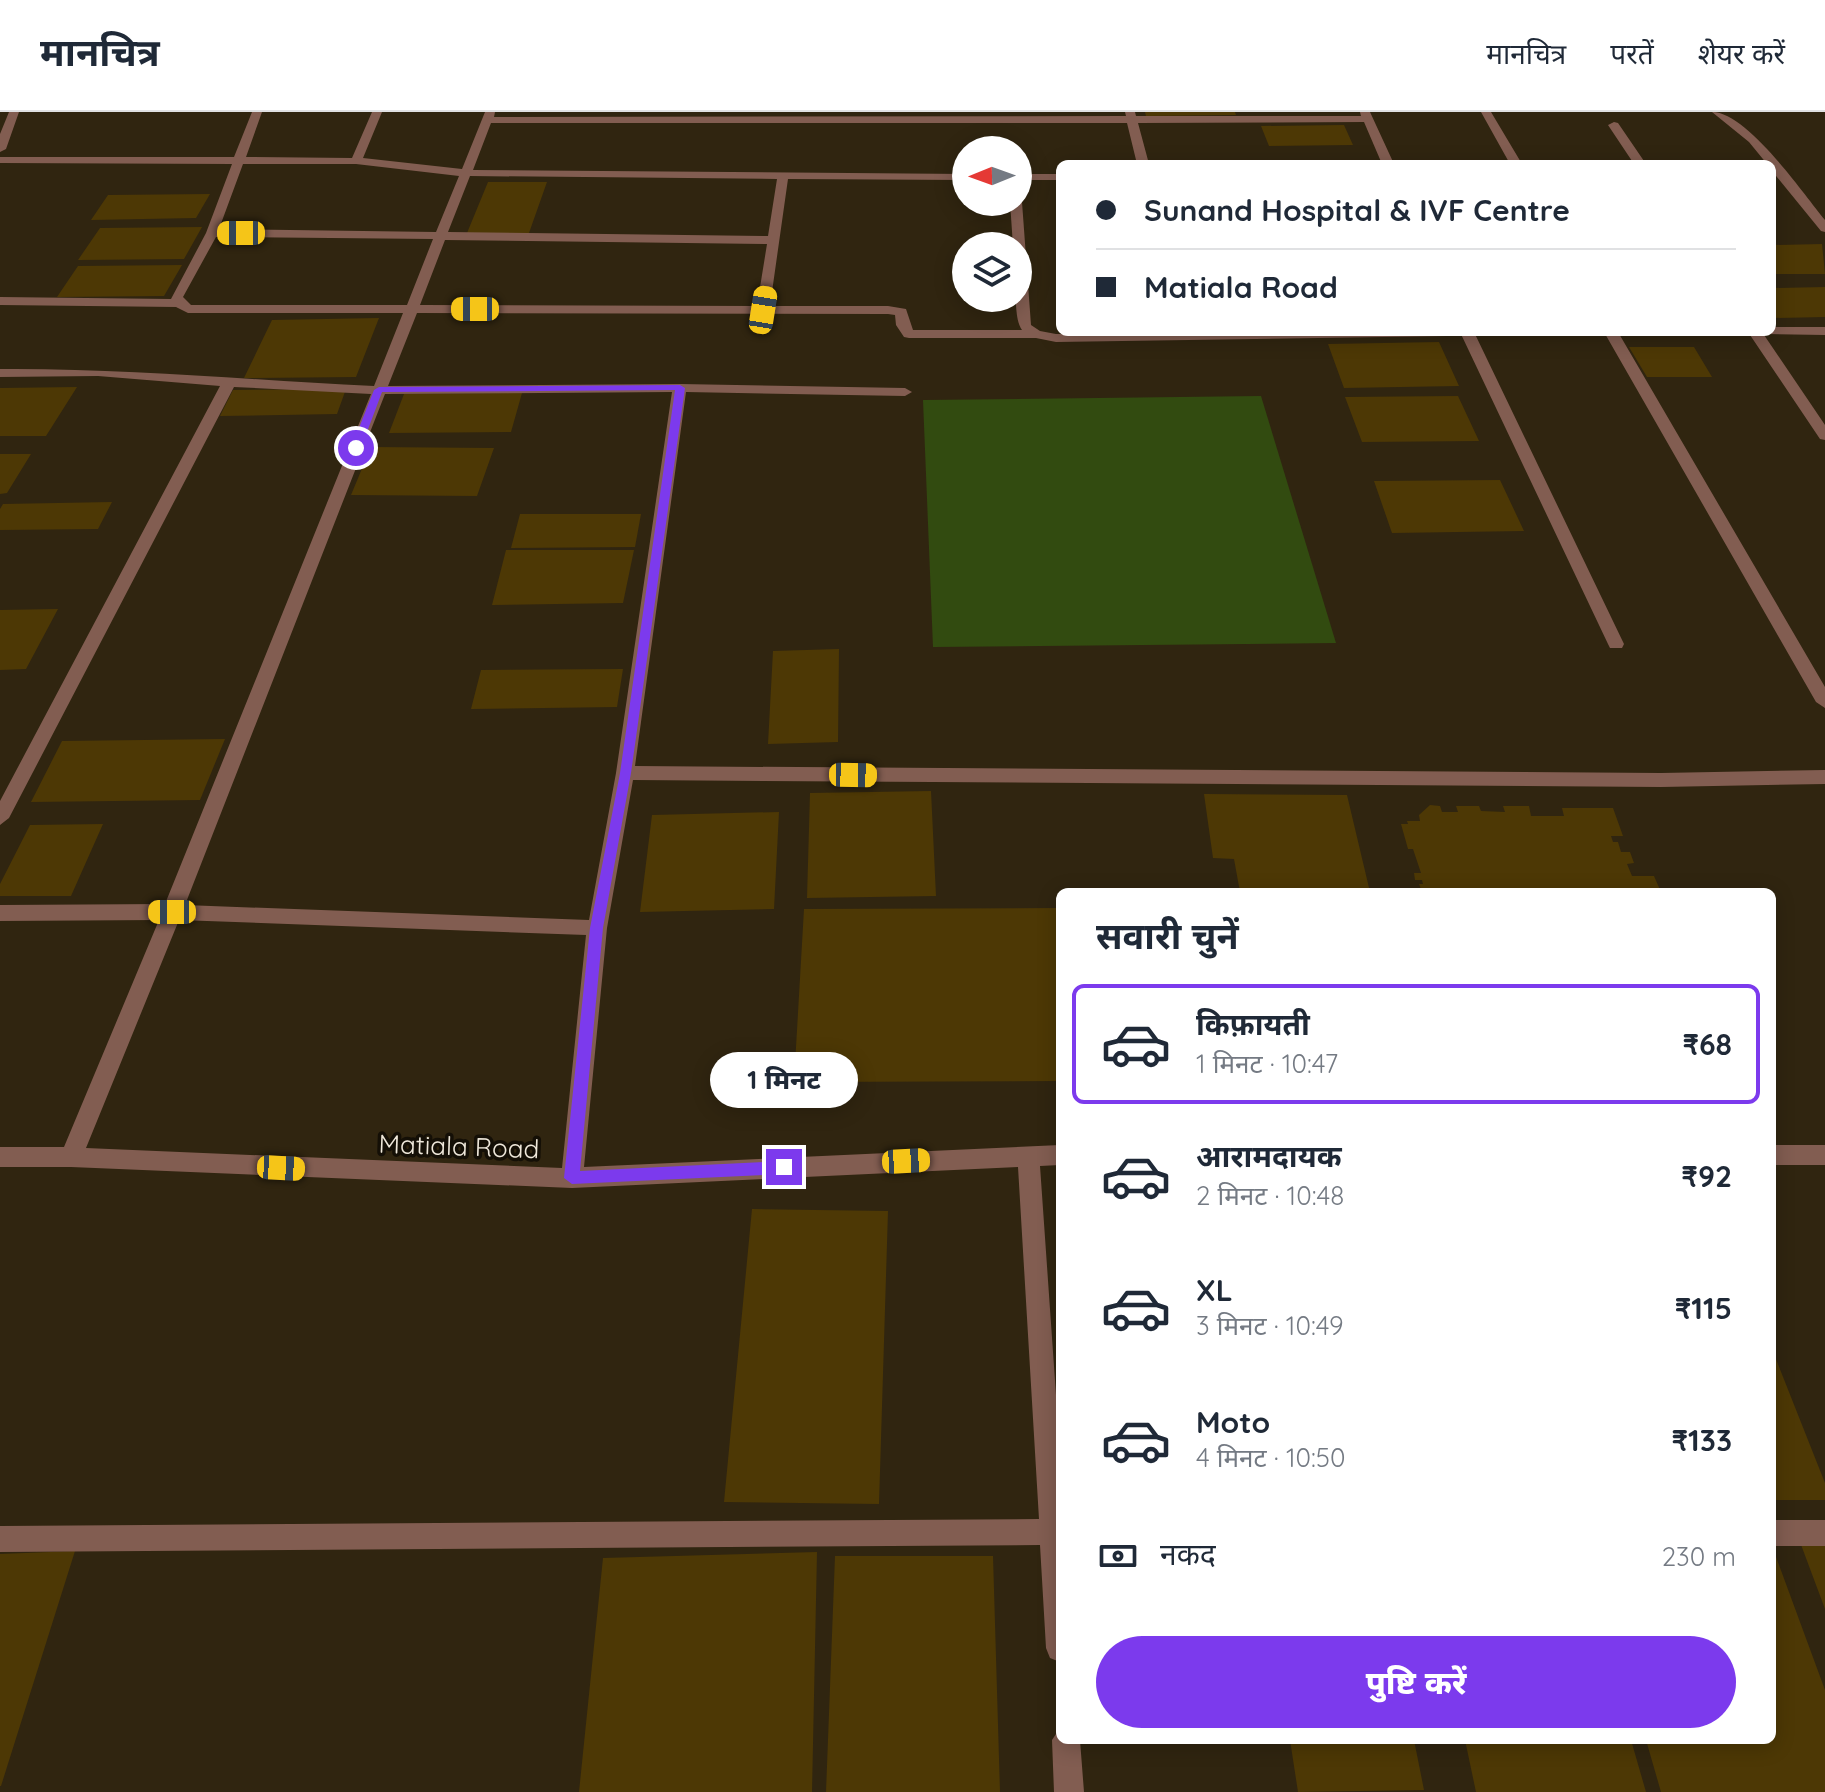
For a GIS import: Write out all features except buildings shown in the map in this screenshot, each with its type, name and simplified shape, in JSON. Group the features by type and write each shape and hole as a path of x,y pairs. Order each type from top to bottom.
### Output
{"street":[{"path":"0,149 14,112"},
{"path":"179,303 177,297 212,233 257,112"},
{"path":"356,161 377,112"},
{"path":"1486,112 1514,160"},
{"path":"1717,112 1753,140 1769,160"},
{"path":"1131,115 1142,160"},
{"path":"71,1157 172,912 489,116 1366,115 1386,160"},
{"path":"1614,125 1637,160"},
{"path":"0,160 356,161 466,173 952,177"},
{"path":"1776,168 1825,228"},
{"path":"763,310 783,177"},
{"path":"1032,177 1056,177"},
{"path":"1017,216 1025,326 1036,334"},
{"path":"212,233 774,240"},
{"path":"0,301 179,303 200,310 411,308 901,312 903,325 909,334 1036,334 1056,338 1122,336"},
{"path":"1776,331 1825,331"},
{"path":"1469,336 1616,644"},
{"path":"1613,336 1825,702"},
{"path":"1758,336 1825,436"},
{"path":"0,373 98,372 229,383 379,390 680,388 905,392"},
{"path":"0,818 229,383"},
{"path":"572,1178 597,928 625,773 680,388"},
{"path":"625,773 1661,780 1825,777"},
{"path":"0,913 172,912 597,928"},
{"path":"0,1539 1056,1532 1028,1155"},
{"name":"Matiala Road","path":"0,1157 71,1157 386,1173 572,1178 1056,1155"},
{"path":"1776,1155 1825,1155"},
{"path":"1776,1533 1825,1533"},
{"path":"1066,1744 1069,1792"}],"green space":[{"path":"1261,396 1336,643 933,647 923,400"}],"route":[{"path":"356,448 379,390 680,388 625,773 597,928 572,1178 784,1167"}]}
